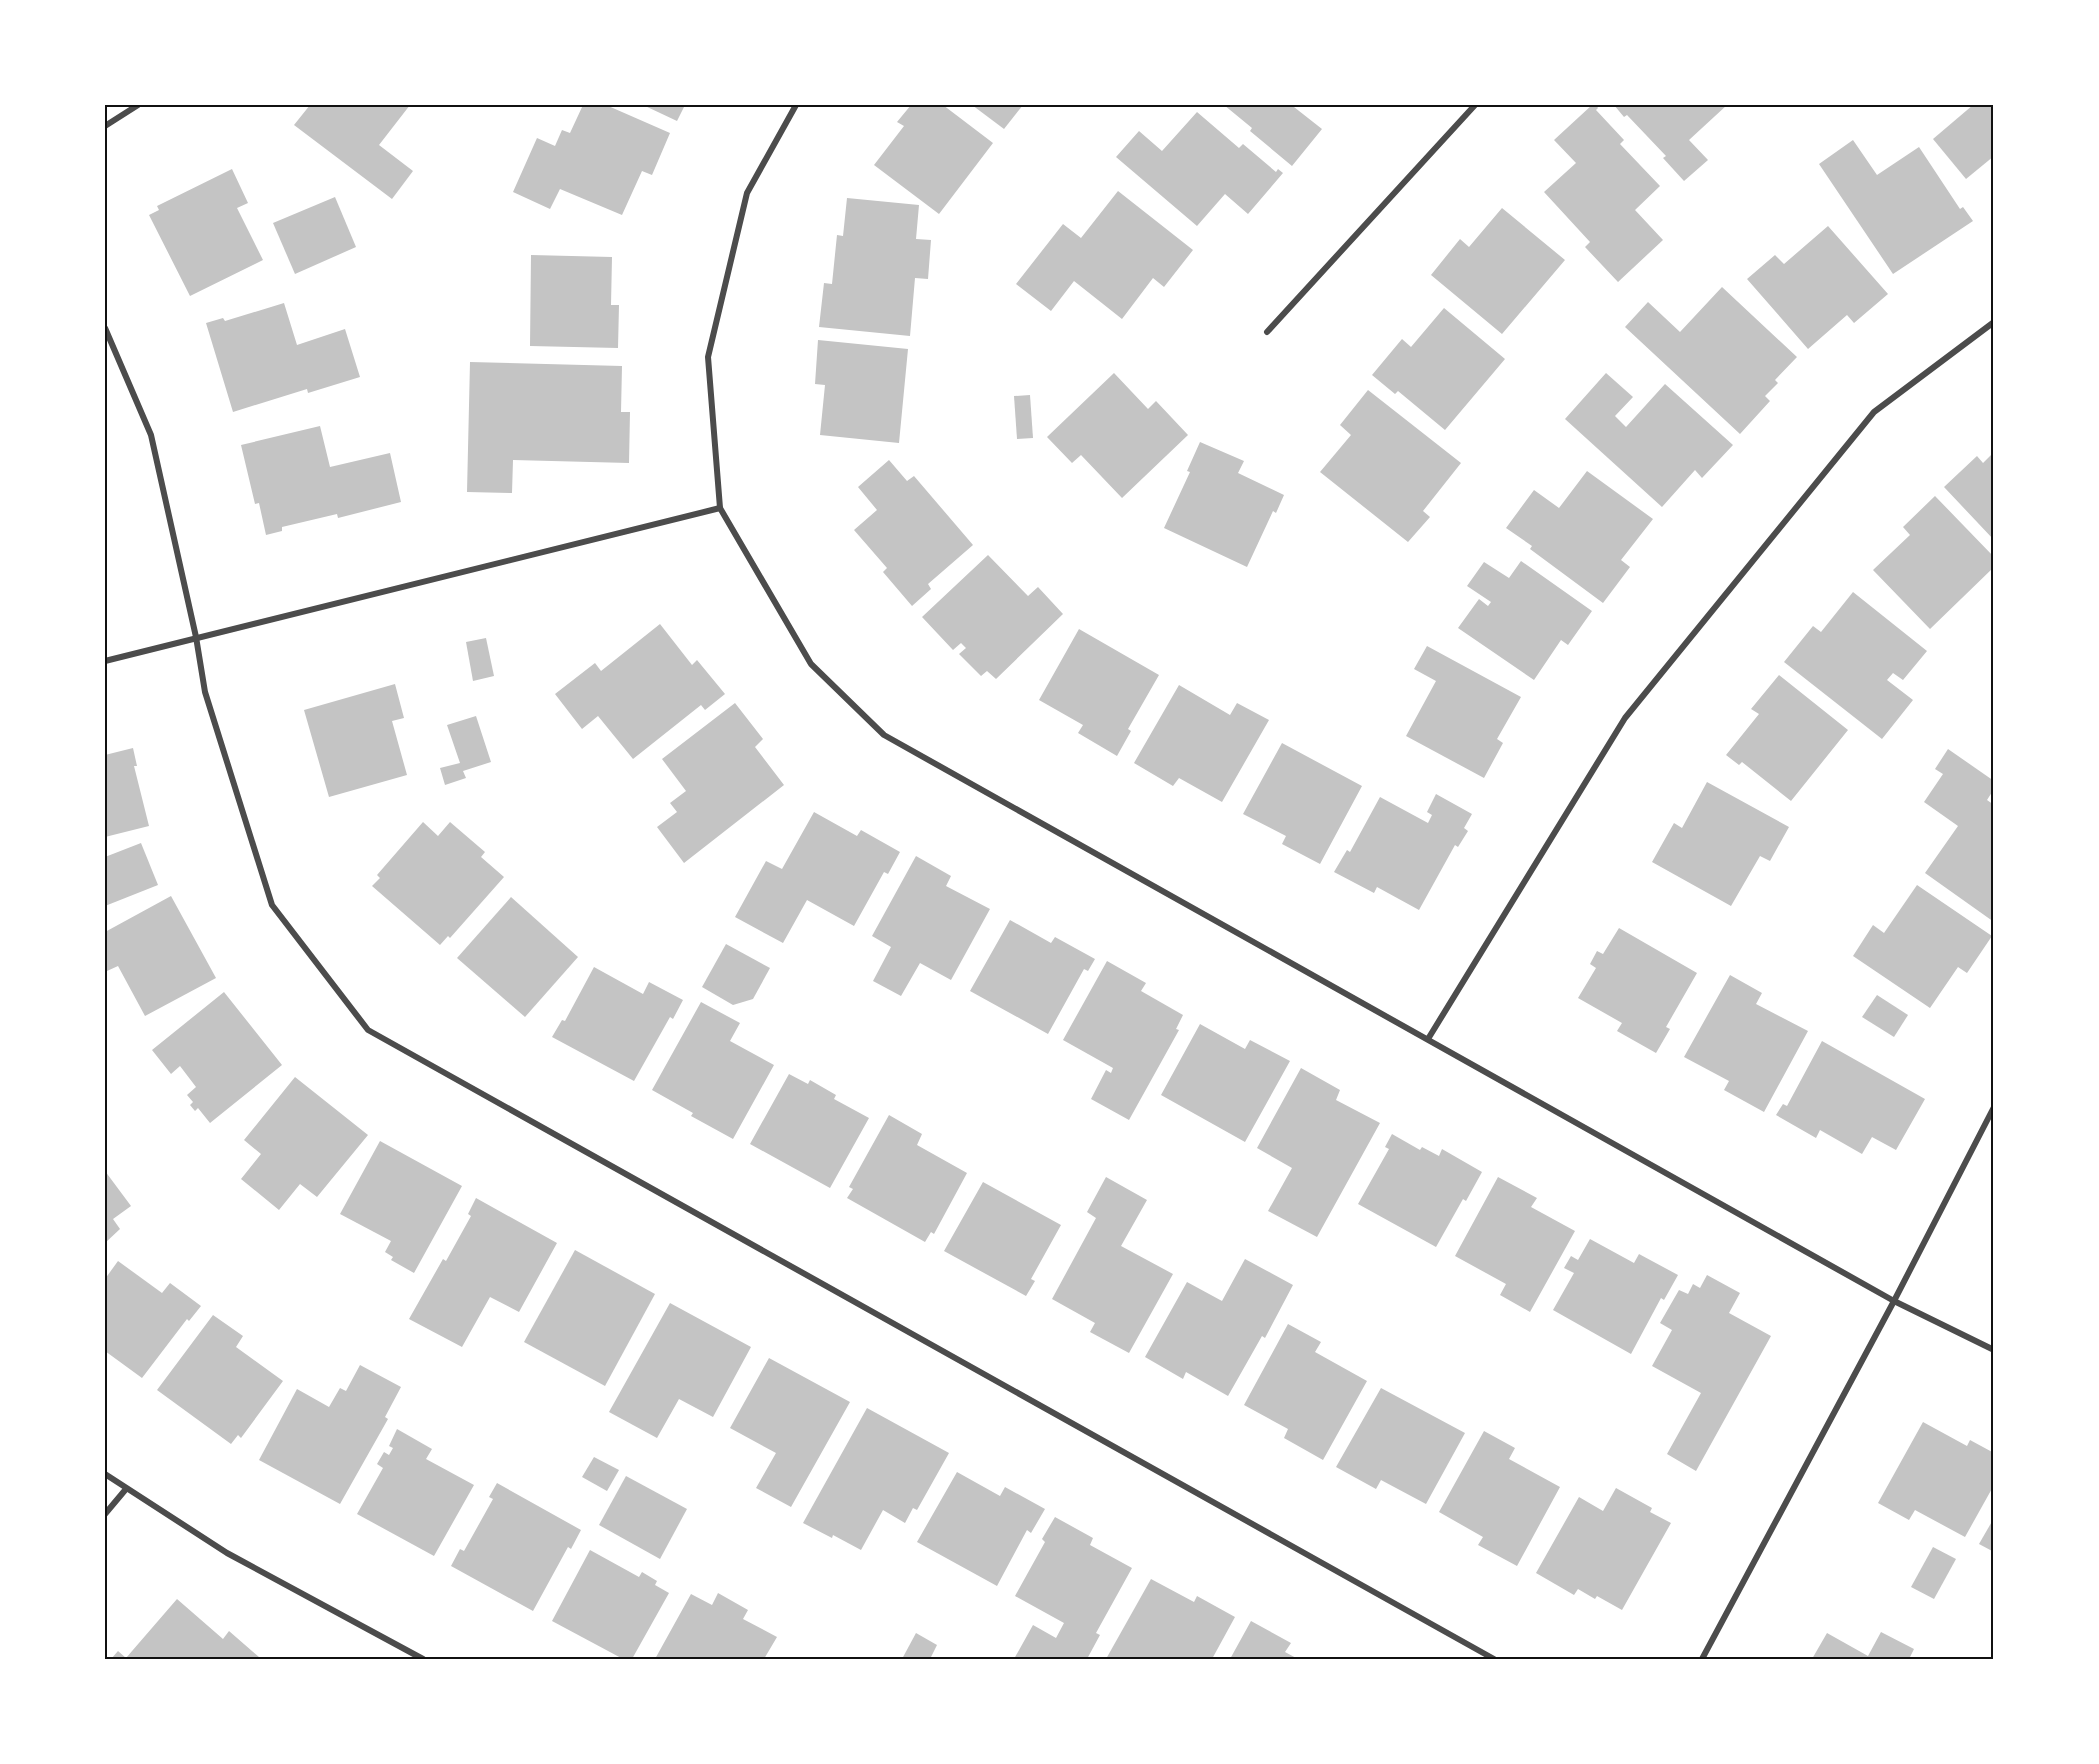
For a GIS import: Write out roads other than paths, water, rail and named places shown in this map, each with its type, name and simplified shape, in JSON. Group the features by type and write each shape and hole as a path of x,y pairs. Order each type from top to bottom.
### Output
{"street":[{"path":"105,126 138,105"},
{"path":"796,105 747,193 708,357 720,508 811,664 884,735 1894,1301 1994,1350"},
{"path":"1267,332 1475,105"},
{"path":"1428,1039 1625,718 1874,412 1994,322"},
{"path":"105,328 152,435 196,637 205,692 272,905 368,1030 1494,1659"},
{"path":"105,661 720,508"},
{"path":"1702,1659 1894,1301 1994,1107"},
{"path":"105,1474 227,1553 423,1659"},
{"path":"105,1514 126,1489"}]}
